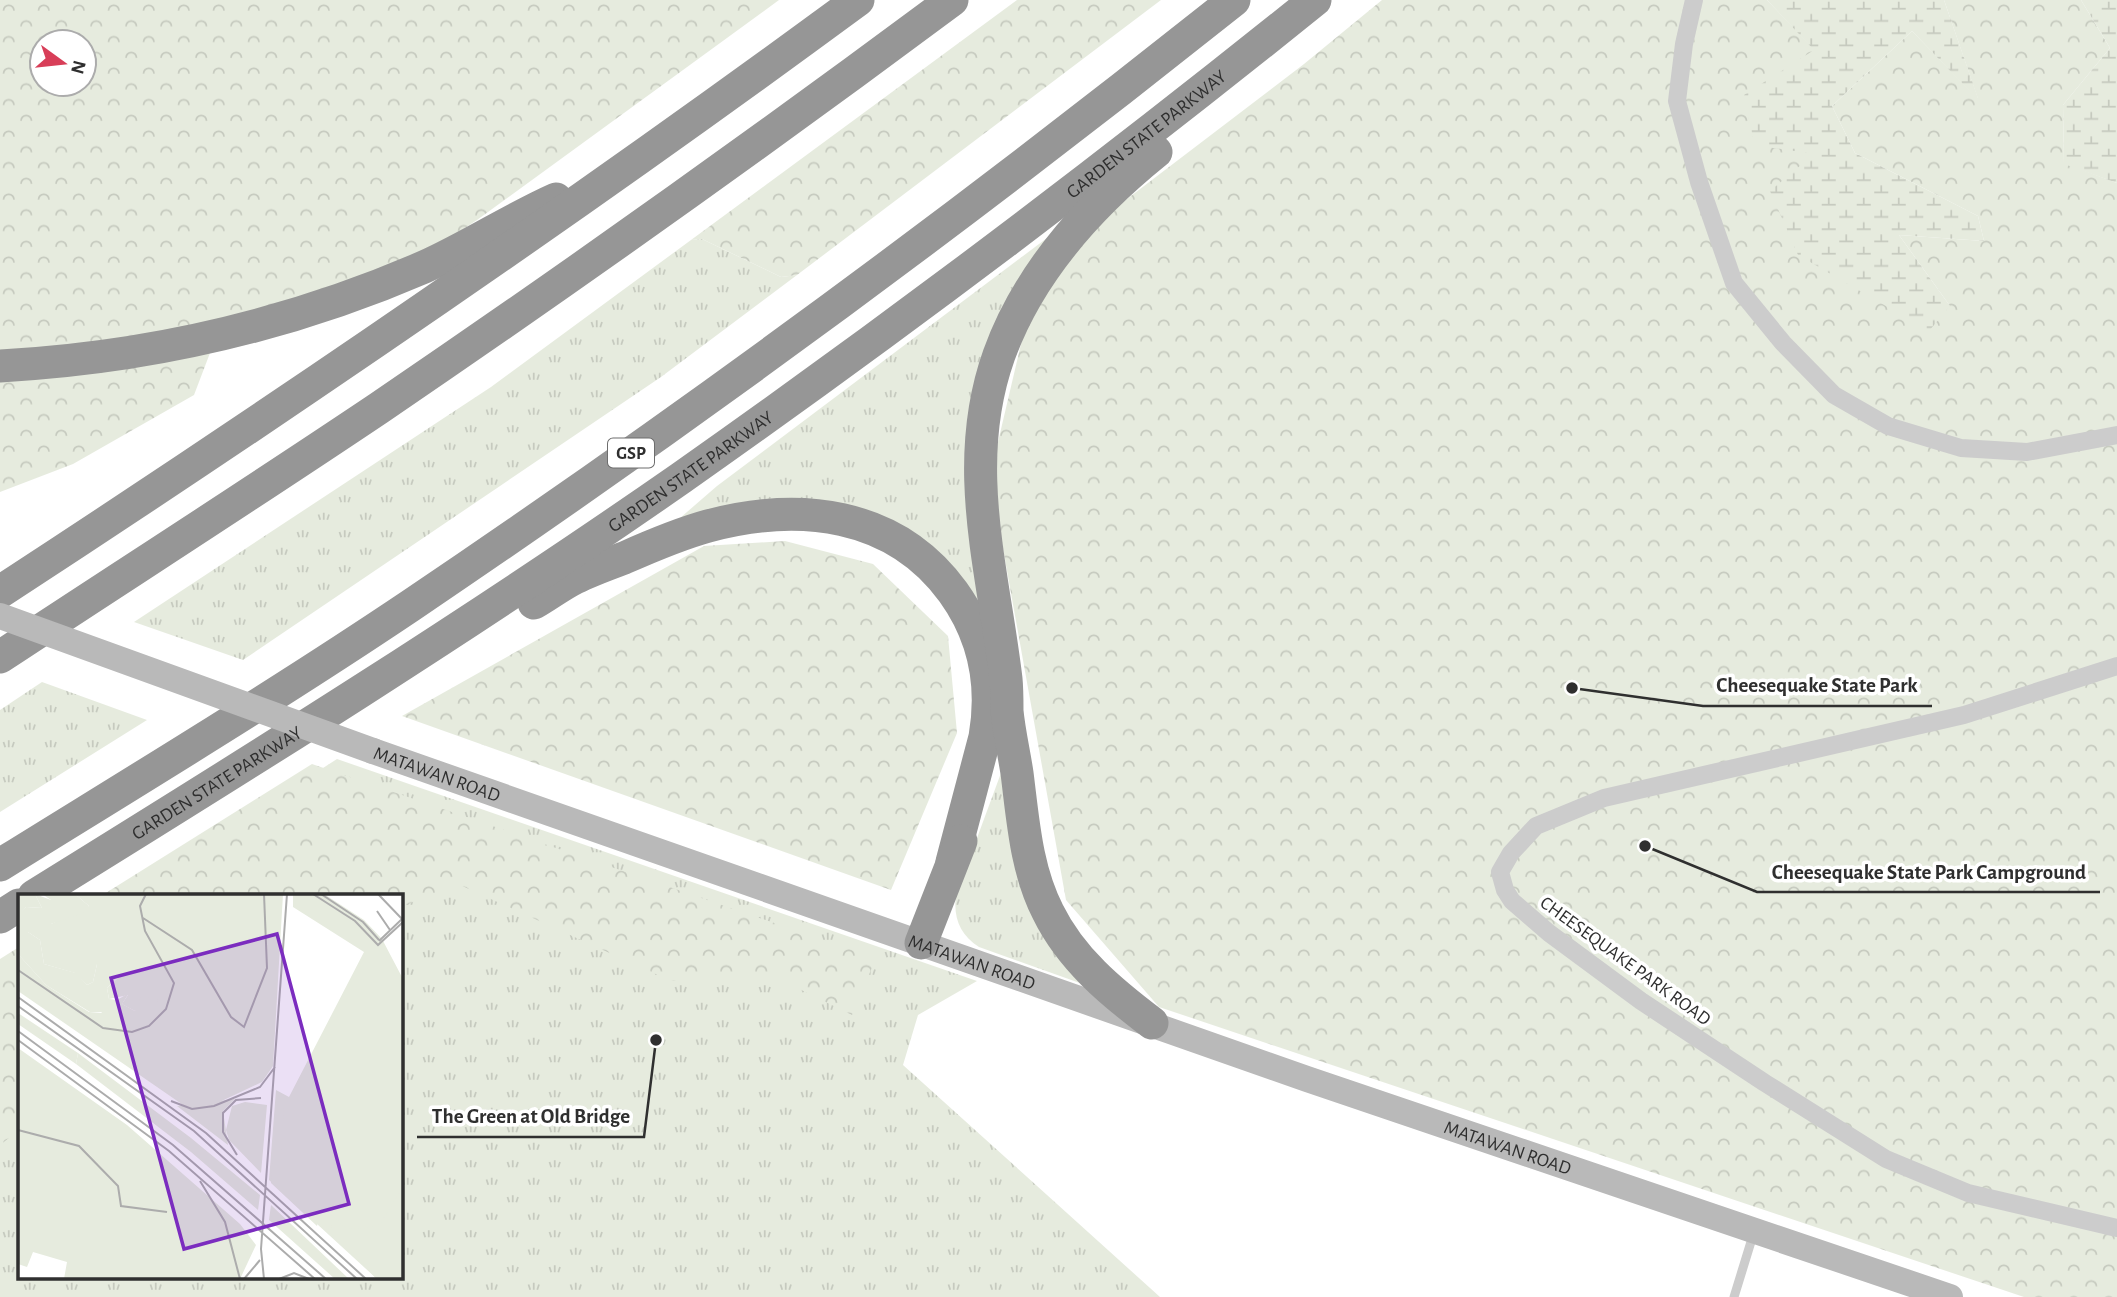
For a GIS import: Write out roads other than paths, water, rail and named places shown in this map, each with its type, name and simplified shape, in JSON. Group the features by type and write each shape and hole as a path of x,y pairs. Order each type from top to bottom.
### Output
{"highway":[{"path":"0,592 377,341 632,165 858,0"},
{"path":"0,657 263,485 553,289 952,0"},
{"name":"GSP","path":"0,865 408,607 604,472 838,305 1234,0"},
{"name":"GARDEN STATE PARKWAY","path":"37,894 432,645 670,485 1038,216 1315,0"},
{"path":"1152,1023 1115,995 1086,967 1047,911 1035,879 1026,843 1007,711 1006,679 983,526 980,475 986,404 1007,334 1041,273 1071,233 1115,187 1175,136 1279,29"},
{"path":"0,366 78,360 142,351 225,333 300,312 426,266 523,214 632,165"},
{"path":"432,645 536,603 587,572 706,527 752,517 798,514 836,518 877,530 915,552 948,585 971,621 984,656 988,676 989,716 952,862"},
{"path":"920,943 952,862 990,780 1007,711"},
{"path":"0,917 18,906"}],"main road":[{"name":"MATAWAN ROAD","path":"0,617 373,751 1321,1083 1950,1297"}],"street":[{"path":"1694,0 1684,44 1677,101 1699,181 1734,284 1783,343 1834,395 1888,426 1961,448 2028,452 2117,435"},
{"name":"CHEESEQUAKE PARK ROAD","path":"2117,666 1964,715 1604,798 1536,826 1511,853 1500,873 1504,890 1512,901 1549,933 1652,1009 1886,1159 1968,1193 2117,1228"}],"lane":[{"path":"1734,1297 1754,1230"}],"place":[{"name":"Cheesequake State Park","path":"1572,688"},
{"name":"Cheesequake State Park Campground","path":"1645,846"},
{"name":"The Green at Old Bridge","path":"656,1040"}]}
